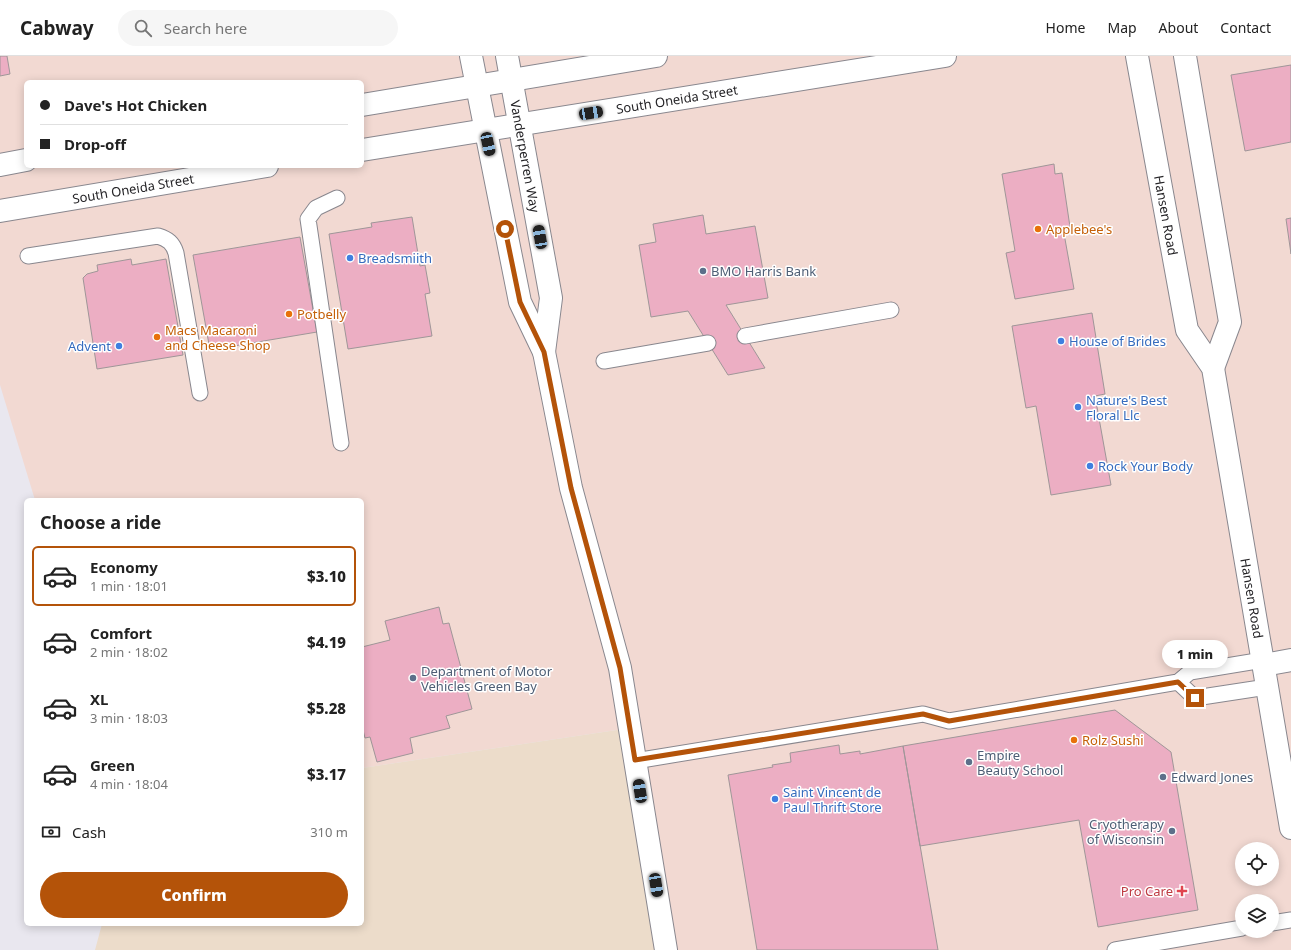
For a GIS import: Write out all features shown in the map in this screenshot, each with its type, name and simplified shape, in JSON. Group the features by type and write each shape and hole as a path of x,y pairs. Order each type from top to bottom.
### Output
{"street":[{"name":"Vanderperren Way","path":"471,56 520,302 544,352 571,488 620,668 666,950"},
{"name":"Vanderperren Way","path":"507,56 550,298 544,352"},
{"path":"364,105 656,56"},
{"name":"South Oneida Street","path":"364,150 945,56"},
{"name":"Hansen Road","path":"1138,56 1188,330 1213,368 1291,828"},
{"name":"Hansen Road","path":"1185,56 1230,322 1213,368"},
{"path":"0,165 24,160"},
{"name":"South Oneida Street","path":"0,211 255,168"},
{"path":"1263,662 1291,660"}],"lane":[{"path":"336,198 316,208 308,219 341,442"},
{"path":"28,256 158,236 167,239 173,245 176,252 200,393"},
{"path":"745,336 892,310"},
{"path":"604,362 708,343"},
{"path":"635,760 923,714 949,721 1178,682 1190,672 1263,662"},
{"path":"1178,682 1195,698 1267,687"},
{"path":"1279,922 1291,920"},
{"path":"1115,950 1235,929"}],"shaded area":[{"path":"0,56 1291,56 1291,950 666,950 630,728 364,768 364,498 34,498 0,385"},
{"path":"630,728 666,950 95,950 101,926 364,926 364,768"}],"building":[{"path":"0,56 7,56 10,74 0,76"},
{"path":"1291,65 1291,142 1245,151 1231,75"},
{"path":"1054,164 1055,174 1062,173 1070,227 1063,228 1074,289 1015,299 1006,253 1015,251 1002,174"},
{"name":"BMO Harris Bank","path":"703,215 706,234 755,226 768,298 726,305 765,368 728,375 688,311 651,317 639,245 656,242 653,224"},
{"path":"412,217 420,266 425,265 430,293 425,294 432,336 348,349 329,234 372,227 371,223"},
{"path":"1291,218 1291,254 1286,219"},
{"path":"300,237 317,332 210,350 193,255"},
{"path":"131,259 132,265 166,259 183,355 97,369 83,278 87,274 98,271 97,265"},
{"path":"1092,313 1105,394 1095,396 1111,485 1051,495 1036,406 1026,408 1012,326"},
{"name":"Department of Motor Vehicles Green Bay","path":"439,607 443,624 449,623 472,709 446,716 450,728 410,738 413,753 377,762 370,737 365,738 364,734 364,646 390,640 385,621"},
{"path":"1115,710 1171,752 1198,910 1098,927 1079,820 920,846 903,746"},
{"path":"839,745 840,754 860,751 860,754 903,746 938,950 757,950 728,775 773,767 772,765 791,762 790,753"}],"place":[{"name":"Applebee's","path":"1038,229"},
{"name":"Breadsmiith","path":"350,258"},
{"name":"BMO Harris Bank","path":"703,271"},
{"name":"Potbelly","path":"289,314"},
{"name":"Macs Macaroni and Cheese Shop","path":"157,337"},
{"name":"House of Brides","path":"1061,341"},
{"name":"Advent","path":"119,346"},
{"name":"Nature's Best Floral Llc","path":"1078,407"},
{"name":"Rock Your Body","path":"1090,466"},
{"name":"Department of Motor Vehicles Green Bay","path":"413,678"},
{"name":"Rolz Sushi","path":"1074,740"},
{"name":"Empire Beauty School","path":"969,762"},
{"name":"Edward Jones","path":"1163,777"},
{"name":"Saint Vincent de Paul Thrift Store","path":"775,799"},
{"name":"Cryotherapy of Wisconsin","path":"1172,831"},
{"name":"Pro Care","path":"1182,891"}],"route":[{"path":"505,229 520,302 544,352 571,488 620,668 635,760 923,714 949,721 1178,682 1195,698"}]}
